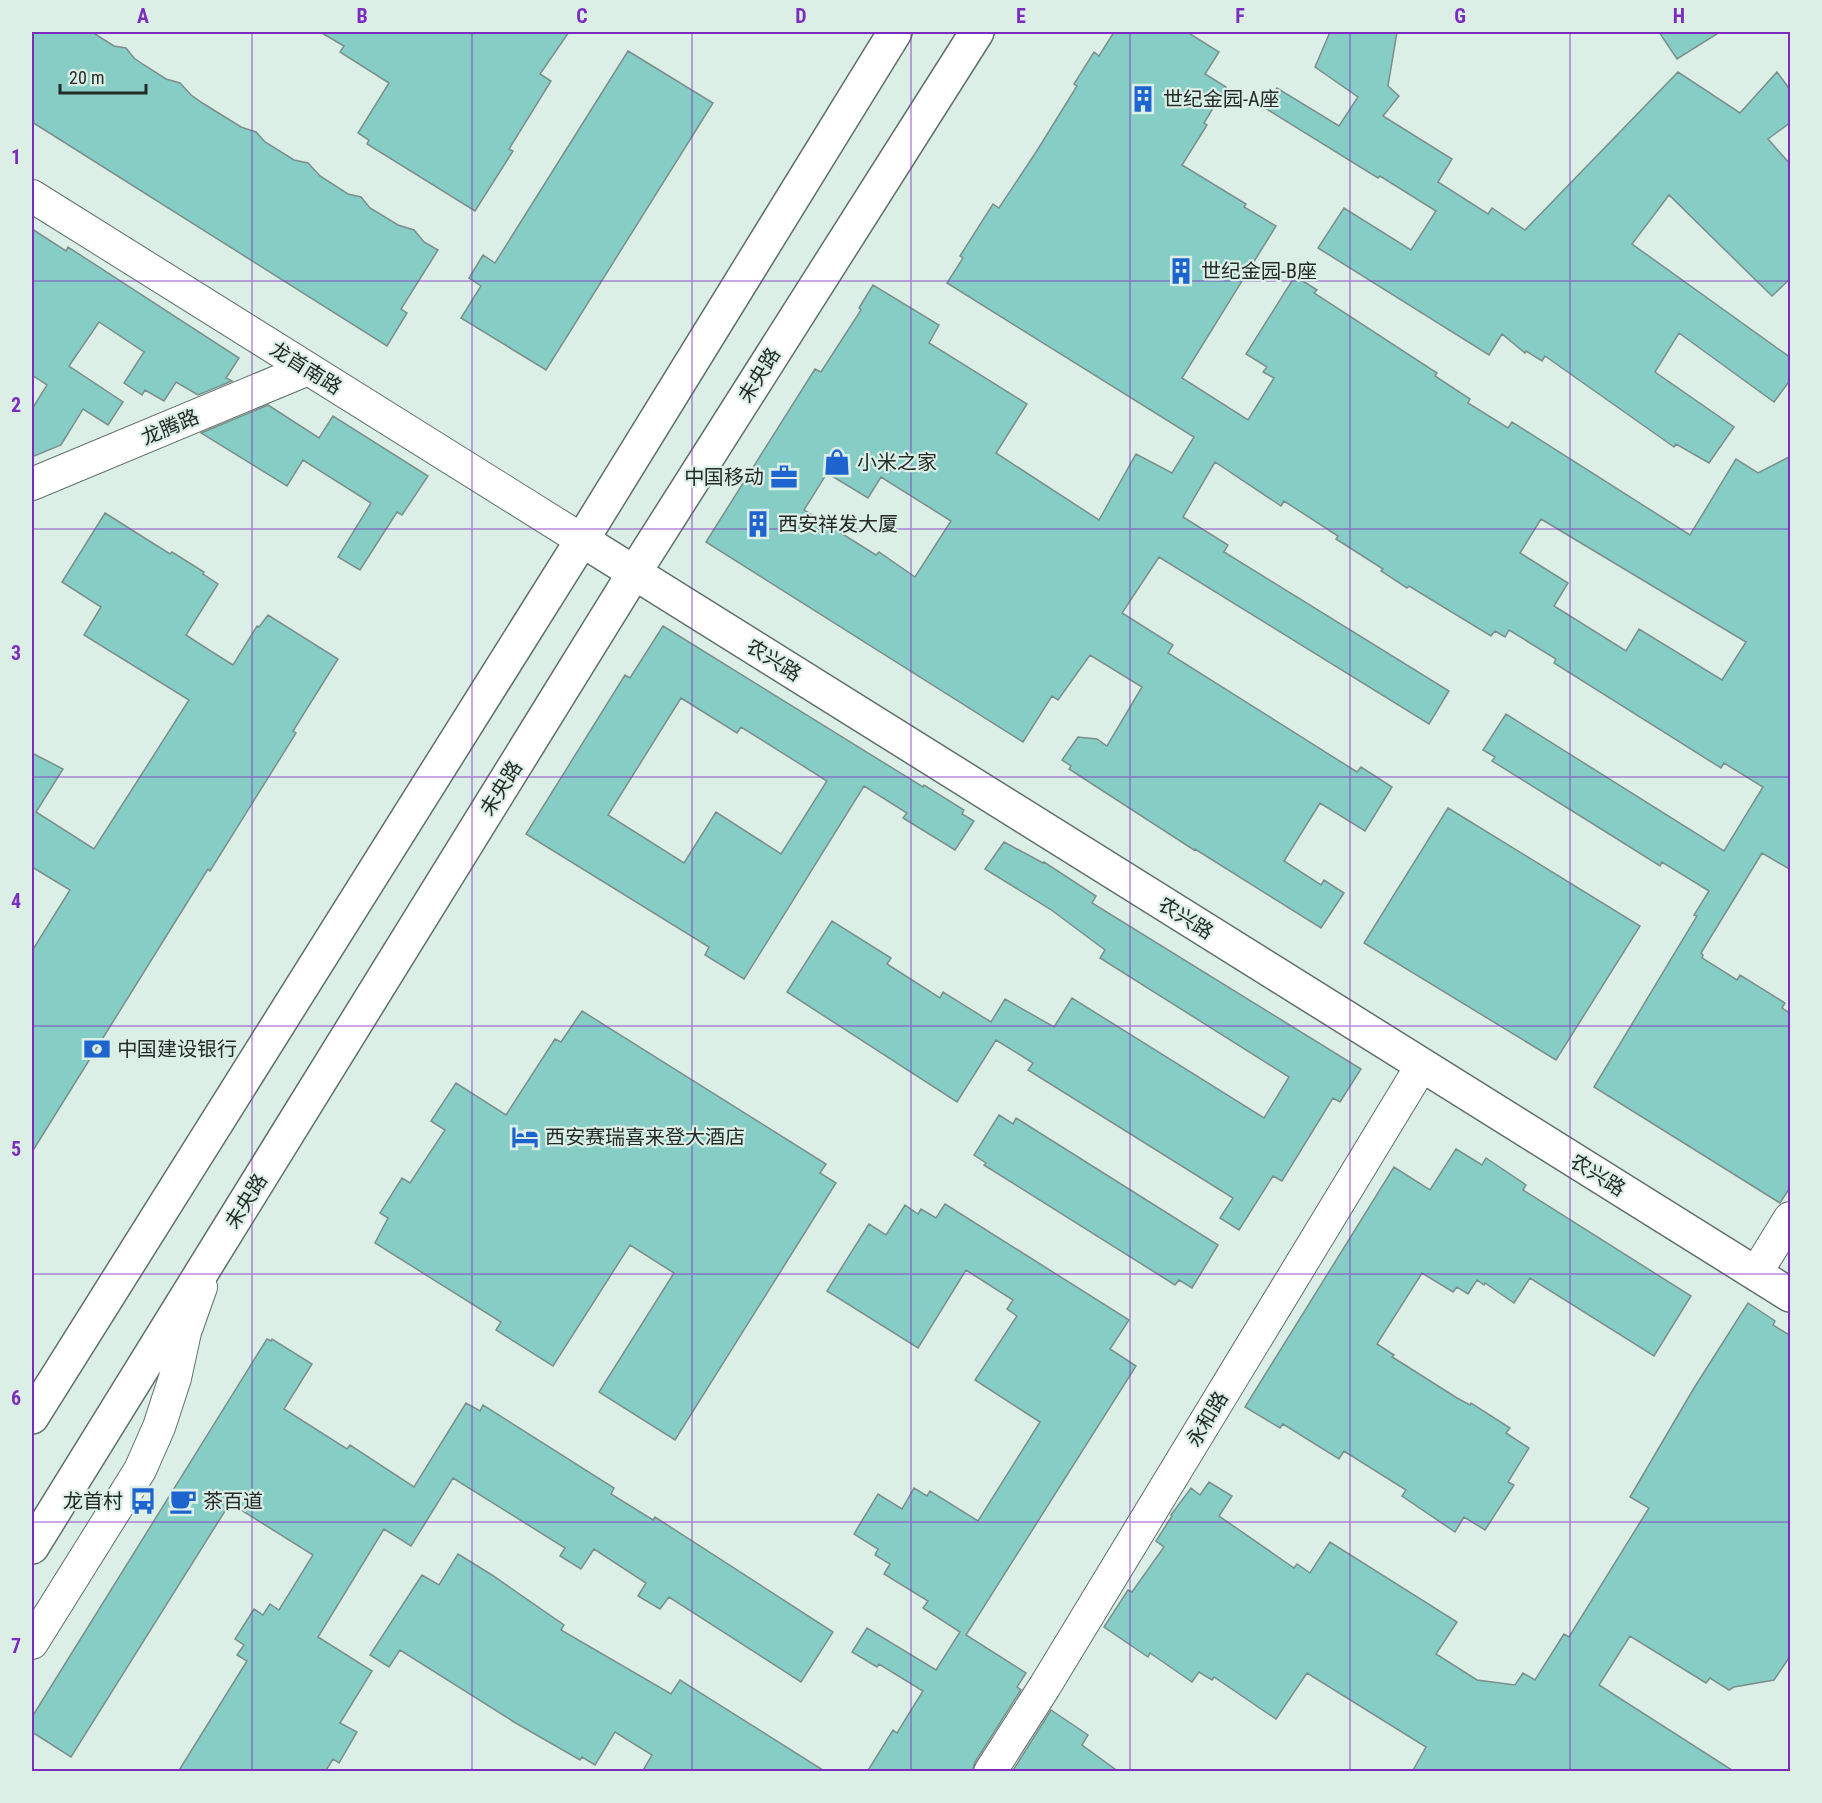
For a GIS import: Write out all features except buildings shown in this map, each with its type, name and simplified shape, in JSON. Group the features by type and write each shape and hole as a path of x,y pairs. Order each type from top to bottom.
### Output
{"main road":[{"path":"32,1417 582,540 895,32"},
{"name":"未央路","path":"32,1547 634,573 977,32"},
{"name":"农兴路","path":"582,540 1791,1295"}],"street":[{"name":"龙首南路","path":"32,196 582,540"},
{"name":"龙腾路","path":"32,484 308,369"},
{"name":"永和路","path":"990,1772 1045,1686 1422,1065"},
{"path":"1756,1273 1791,1218"},
{"path":"32,1643 140,1470 159,1427 175,1378 185,1332 199,1290 217,1249"}],"place":[{"name":"世纪金园-A座","path":"1143,99"},
{"name":"世纪金园-B座","path":"1181,271"},
{"name":"小米之家","path":"837,462"},
{"name":"中国移动","path":"784,477"},
{"name":"西安祥发大厦","path":"758,524"},
{"name":"中国建设银行","path":"97,1049"},
{"name":"西安赛瑞喜来登大酒店","path":"525,1137"},
{"name":"龙首村","path":"143,1501"},
{"name":"茶百道","path":"183,1501"}]}
